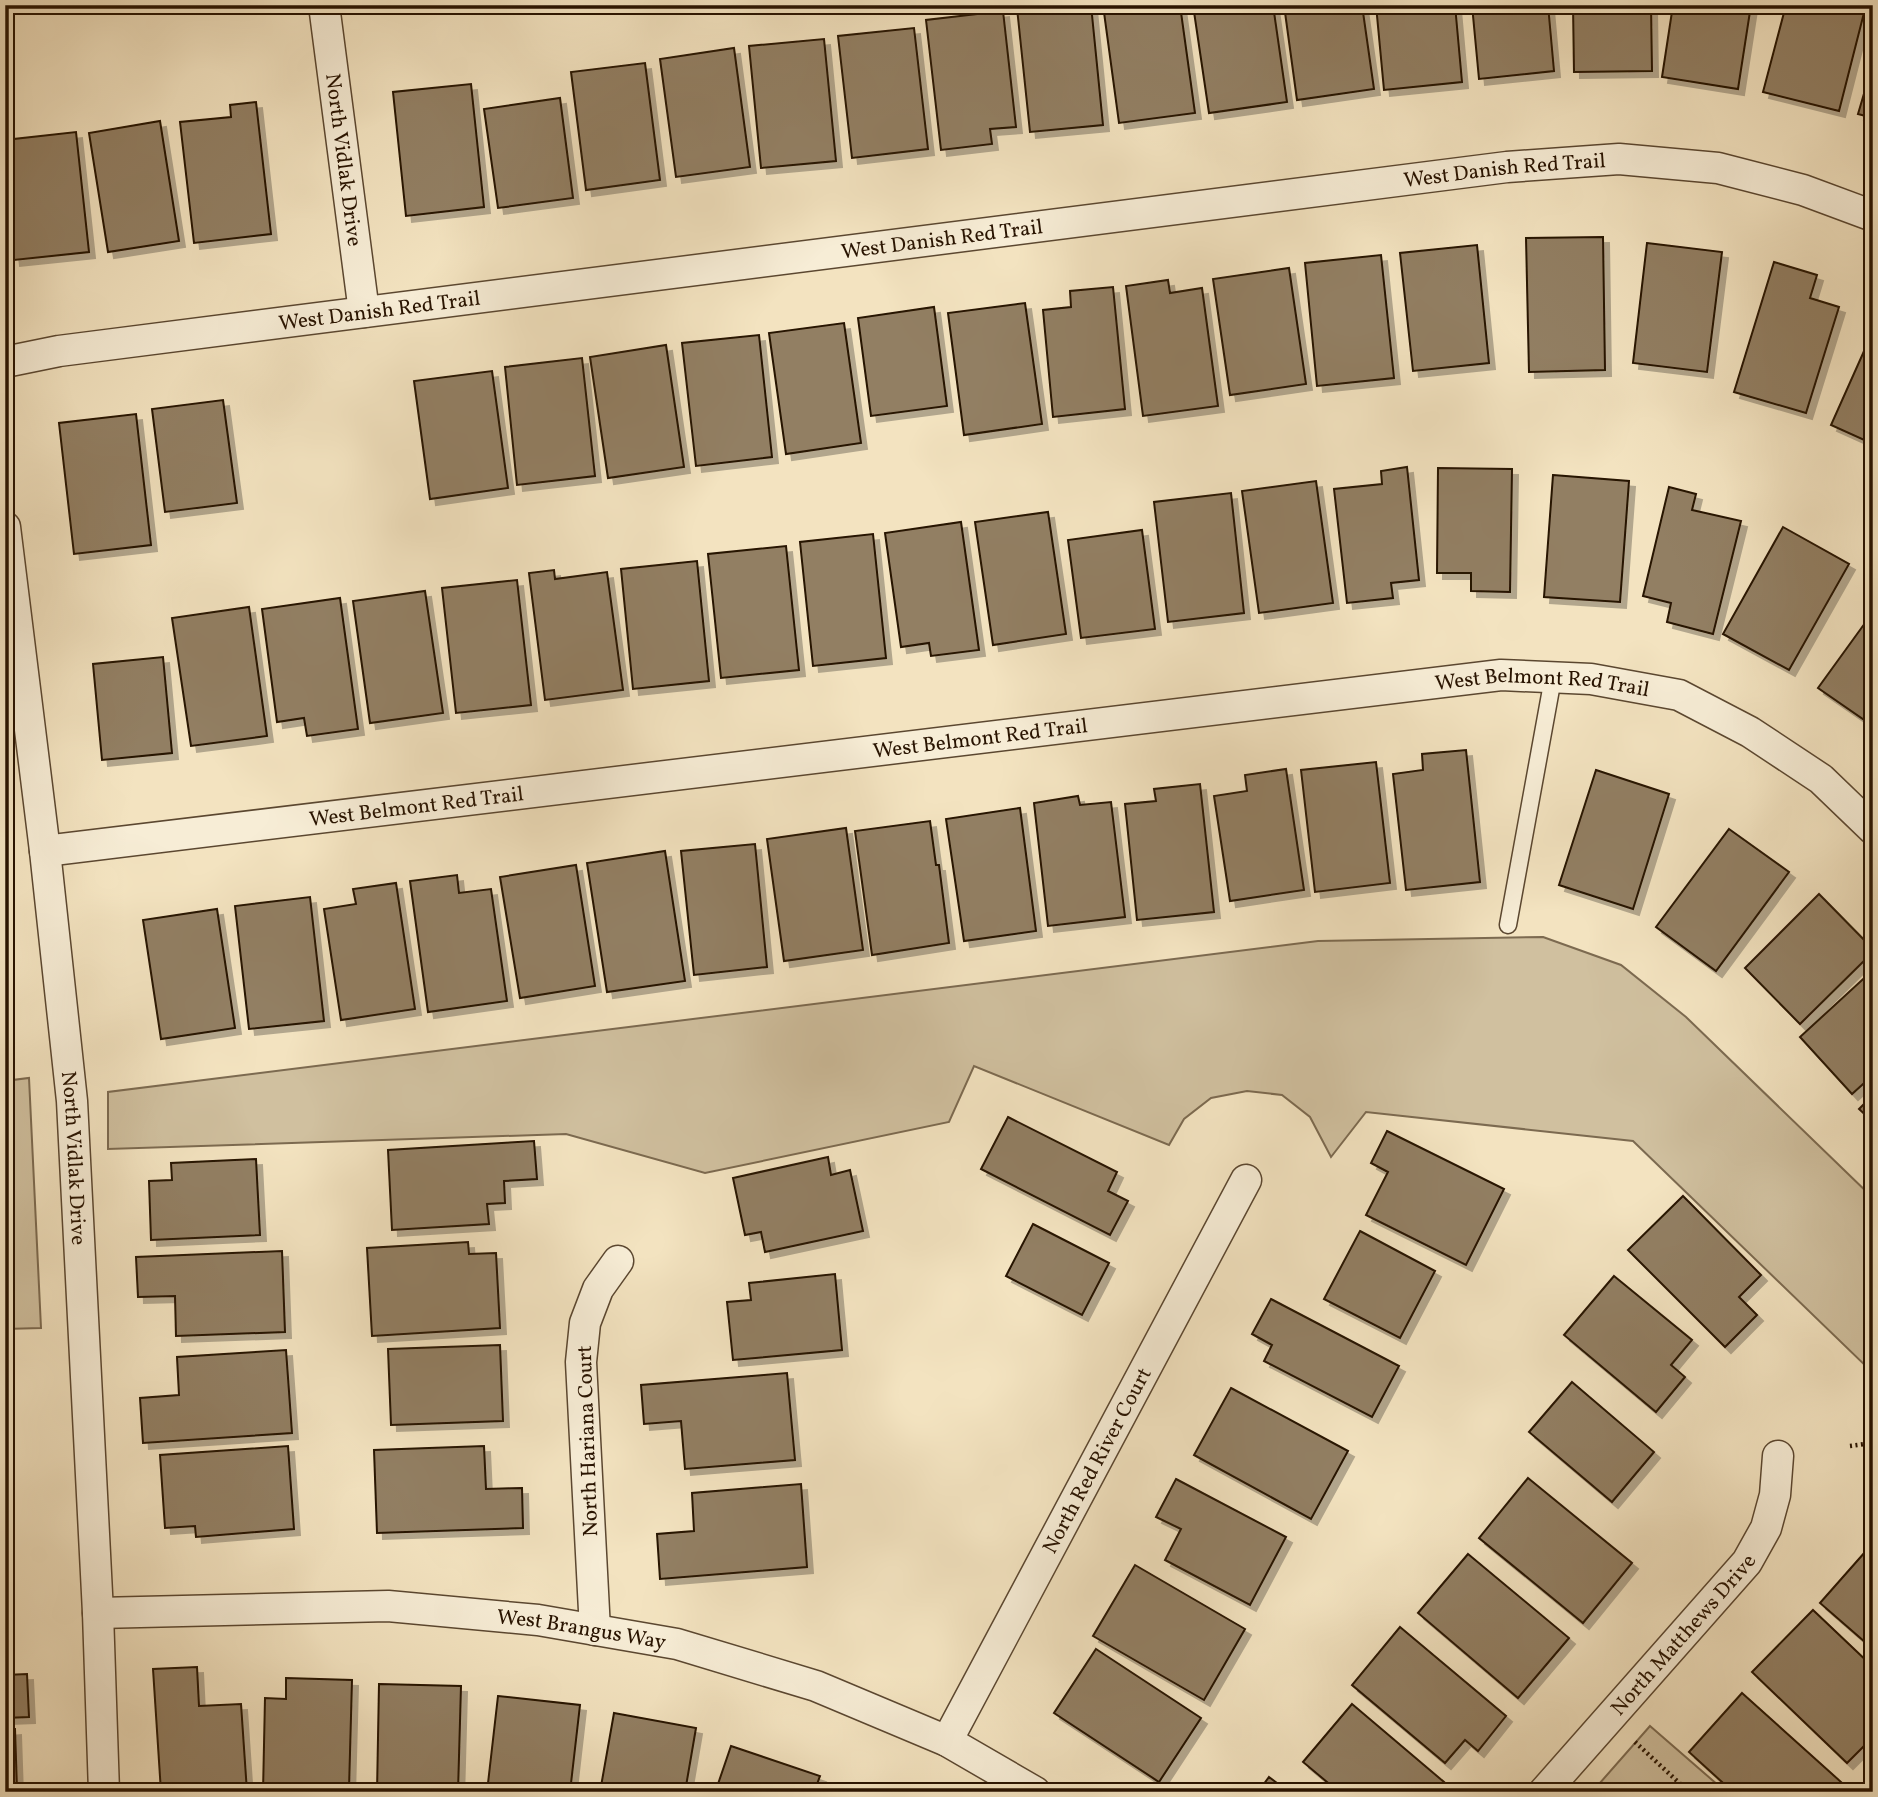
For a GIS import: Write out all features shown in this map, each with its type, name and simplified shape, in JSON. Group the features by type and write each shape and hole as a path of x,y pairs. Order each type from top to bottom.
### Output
{"street":[{"name":"North Vidlak Drive","path":"324,5 364,312"},
{"name":"West Danish Red Trail","path":"5,362 59,351 1507,167 1619,159 1718,168 1803,190 1873,216"},
{"name":"North Vidlak Drive","path":"5,527 45,851 72,1101 98,1613 104,1792"},
{"name":"West Belmont Red Trail","path":"45,851 1501,676 1591,679 1679,695 1750,732 1821,779 1873,829"},
{"name":"North Red River Court","path":"947,1741 1246,1180"},
{"name":"North Hariana Court","path":"595,1630 581,1362 586,1323 598,1289 618,1261"},
{"name":"North Matthews Drive","path":"1544,1792 1747,1562 1766,1528 1775,1495 1778,1456"},
{"name":"West Brangus Way","path":"98,1613 388,1606 538,1620 677,1644 816,1686 947,1741 1035,1792"}],"lane":[{"path":"1508,925 1553,678"}],"path":[{"path":"1850,1446 1873,1444"},
{"path":"1629,1737 1689,1792"}],"shaded area":[{"path":"1543,937 1621,965 1686,1017 1873,1198 1873,1373 1633,1141 1366,1112 1331,1157 1310,1117 1282,1095 1247,1091 1211,1098 1184,1119 1169,1145 974,1066 949,1122 705,1173 566,1134 108,1149 108,1092 1318,941"},
{"path":"29,1078 41,1328 5,1329 5,1081"},
{"path":"1650,1726 1726,1792 1592,1792"}],"building":[{"path":"1091,5 1103,125 1030,132 1017,8"},
{"path":"1103,5 1180,5 1195,113 1119,123"},
{"path":"1193,5 1273,5 1287,102 1209,113"},
{"path":"1284,5 1362,5 1374,89 1297,100"},
{"path":"1376,5 1455,5 1462,82 1384,90"},
{"path":"1472,5 1548,5 1554,71 1479,79"},
{"path":"1573,5 1651,5 1652,71 1574,72"},
{"path":"1673,5 1751,5 1738,89 1662,77"},
{"path":"1786,5 1866,5 1839,111 1763,92"},
{"path":"1003,11 1016,127 990,129 992,144 941,150 926,20"},
{"path":"914,28 928,149 852,158 838,36"},
{"path":"824,39 836,161 761,168 749,46"},
{"path":"734,48 750,167 676,177 660,59"},
{"path":"645,63 660,180 586,190 571,72"},
{"path":"1873,63 1873,118 1858,114"},
{"path":"471,84 484,207 406,216 393,92"},
{"path":"560,98 573,198 498,208 484,109"},
{"path":"256,102 271,234 194,243 180,122 231,117 230,105"},
{"path":"160,121 179,241 108,252 89,133"},
{"path":"76,132 89,252 14,260 5,177 5,140"},
{"path":"1603,237 1605,370 1529,372 1526,238"},
{"path":"1647,243 1722,252 1707,372 1633,363"},
{"path":"1477,245 1489,363 1413,371 1400,253"},
{"path":"1381,255 1394,378 1317,386 1305,263"},
{"path":"1774,262 1817,275 1810,298 1839,307 1806,413 1734,392"},
{"path":"1289,268 1306,384 1230,395 1213,279"},
{"path":"1168,280 1170,293 1202,288 1218,406 1143,416 1126,286"},
{"path":"1113,287 1125,409 1053,417 1043,310 1071,307 1070,291"},
{"path":"1025,303 1042,424 964,435 948,313"},
{"path":"934,307 947,406 871,416 858,318"},
{"path":"844,323 861,443 786,454 769,333"},
{"path":"1873,331 1873,444 1831,425"},
{"path":"759,335 772,457 696,466 682,343"},
{"path":"666,345 684,467 608,478 590,357"},
{"path":"582,358 595,476 517,485 505,367"},
{"path":"492,371 508,488 430,499 414,381"},
{"path":"223,400 237,503 165,512 152,409"},
{"path":"136,414 151,545 74,554 59,423"},
{"path":"1407,467 1419,580 1391,583 1393,598 1347,603 1334,489 1382,484 1381,471"},
{"path":"1438,468 1512,469 1510,592 1471,591 1471,573 1437,573"},
{"path":"1553,475 1629,481 1620,602 1544,597"},
{"path":"1316,481 1333,603 1259,613 1242,491"},
{"path":"1669,487 1696,494 1692,510 1741,521 1713,634 1667,622 1671,603 1643,596"},
{"path":"1231,493 1244,613 1168,622 1154,502"},
{"path":"1048,512 1066,634 993,645 975,522"},
{"path":"961,522 979,650 931,656 929,643 901,647 885,533"},
{"path":"1783,527 1849,564 1789,670 1723,634"},
{"path":"1142,530 1155,629 1081,638 1068,540"},
{"path":"873,534 886,658 813,666 800,542"},
{"path":"786,546 799,670 721,678 708,554"},
{"path":"697,561 709,681 633,689 621,569"},
{"path":"554,570 555,579 607,572 623,690 545,700 529,573"},
{"path":"517,580 531,705 456,713 442,588"},
{"path":"425,591 443,713 370,723 353,601"},
{"path":"340,598 358,729 307,736 304,718 277,722 262,609"},
{"path":"249,607 267,736 191,746 172,618"},
{"path":"1873,612 1873,726 1818,688"},
{"path":"163,657 172,753 102,760 93,664"},
{"path":"1466,750 1480,882 1406,890 1393,774 1423,770 1422,754"},
{"path":"1376,762 1390,883 1315,892 1301,770"},
{"path":"1286,769 1304,890 1230,901 1214,796 1247,791 1245,775"},
{"path":"1596,770 1669,794 1633,909 1559,885"},
{"path":"1200,784 1214,912 1137,920 1125,804 1156,801 1154,789"},
{"path":"1078,796 1080,805 1111,802 1125,917 1048,926 1034,803"},
{"path":"1020,808 1036,931 964,941 946,819"},
{"path":"930,821 936,865 939,865 949,943 872,955 855,831"},
{"path":"846,828 863,950 784,961 767,839"},
{"path":"1729,829 1789,872 1716,971 1656,927"},
{"path":"755,844 767,967 694,975 681,851"},
{"path":"665,851 685,981 607,992 587,863"},
{"path":"576,865 595,986 520,998 500,877"},
{"path":"457,875 459,893 491,889 507,1001 428,1012 410,881"},
{"path":"396,883 415,1009 341,1020 324,909 356,904 353,889"},
{"path":"1819,894 1873,952 1800,1024 1745,968"},
{"path":"310,897 324,1021 249,1029 235,906"},
{"path":"217,909 235,1028 161,1039 143,920"},
{"path":"1873,970 1873,1075 1852,1094 1800,1037"},
{"path":"1873,1095 1873,1122 1859,1109"},
{"path":"1008,1117 1117,1172 1108,1191 1128,1201 1110,1235 981,1169"},
{"path":"1387,1131 1504,1189 1466,1265 1366,1215 1388,1172 1371,1163"},
{"path":"534,1141 537,1179 504,1181 505,1203 487,1204 489,1224 392,1230 388,1150"},
{"path":"828,1157 831,1175 850,1170 863,1231 765,1252 761,1232 745,1235 733,1178"},
{"path":"256,1159 260,1235 151,1240 149,1181 172,1180 171,1163"},
{"path":"1683,1196 1761,1275 1739,1297 1757,1315 1725,1347 1628,1250"},
{"path":"1033,1224 1109,1263 1082,1315 1006,1276"},
{"path":"1360,1231 1435,1271 1400,1338 1324,1299"},
{"path":"468,1242 469,1254 496,1253 500,1328 372,1336 367,1248"},
{"path":"282,1251 285,1332 176,1336 175,1296 138,1297 136,1257"},
{"path":"835,1274 842,1350 733,1360 727,1302 751,1300 749,1283"},
{"path":"1614,1276 1692,1340 1671,1365 1685,1377 1656,1412 1564,1335"},
{"path":"1271,1299 1399,1366 1372,1417 1264,1361 1272,1345 1252,1334"},
{"path":"500,1345 503,1421 391,1425 388,1349"},
{"path":"286,1350 292,1433 143,1443 140,1398 179,1395 177,1357"},
{"path":"787,1373 795,1460 685,1469 681,1421 644,1424 641,1385"},
{"path":"1572,1382 1654,1452 1612,1502 1529,1432"},
{"path":"1231,1388 1348,1451 1311,1519 1194,1455"},
{"path":"288,1446 294,1529 196,1537 195,1526 165,1528 160,1455"},
{"path":"484,1446 486,1489 522,1488 523,1528 377,1533 374,1450"},
{"path":"1528,1478 1632,1563 1583,1623 1479,1538"},
{"path":"1176,1479 1286,1537 1250,1605 1165,1560 1181,1529 1156,1517"},
{"path":"801,1484 807,1567 660,1579 657,1534 694,1531 692,1493"},
{"path":"1873,1543 1873,1649 1820,1603"},
{"path":"1468,1554 1569,1638 1518,1698 1418,1613"},
{"path":"1135,1565 1245,1629 1204,1700 1093,1636"},
{"path":"1813,1610 1873,1667 1873,1737 1847,1763 1752,1672"},
{"path":"1400,1627 1506,1716 1478,1751 1465,1740 1445,1763 1352,1685"},
{"path":"1096,1649 1201,1718 1159,1782 1054,1713"},
{"path":"197,1667 199,1706 241,1704 247,1792 161,1792 153,1669"},
{"path":"27,1674 29,1717 5,1718 5,1675"},
{"path":"286,1678 352,1680 349,1789 300,1787 300,1792 263,1792 265,1698 286,1699"},
{"path":"379,1684 461,1686 458,1792 377,1792"},
{"path":"1742,1693 1841,1782 1832,1792 1733,1792 1689,1752"},
{"path":"498,1696 580,1705 570,1792 487,1792"},
{"path":"1352,1704 1444,1782 1436,1792 1339,1792 1303,1762"},
{"path":"614,1713 696,1728 685,1792 600,1792"},
{"path":"15,1729 17,1789 5,1789 5,1730"},
{"path":"731,1746 820,1776 814,1792 733,1792 734,1789 718,1784"},
{"path":"1269,1777 1289,1792 1258,1792"}]}
